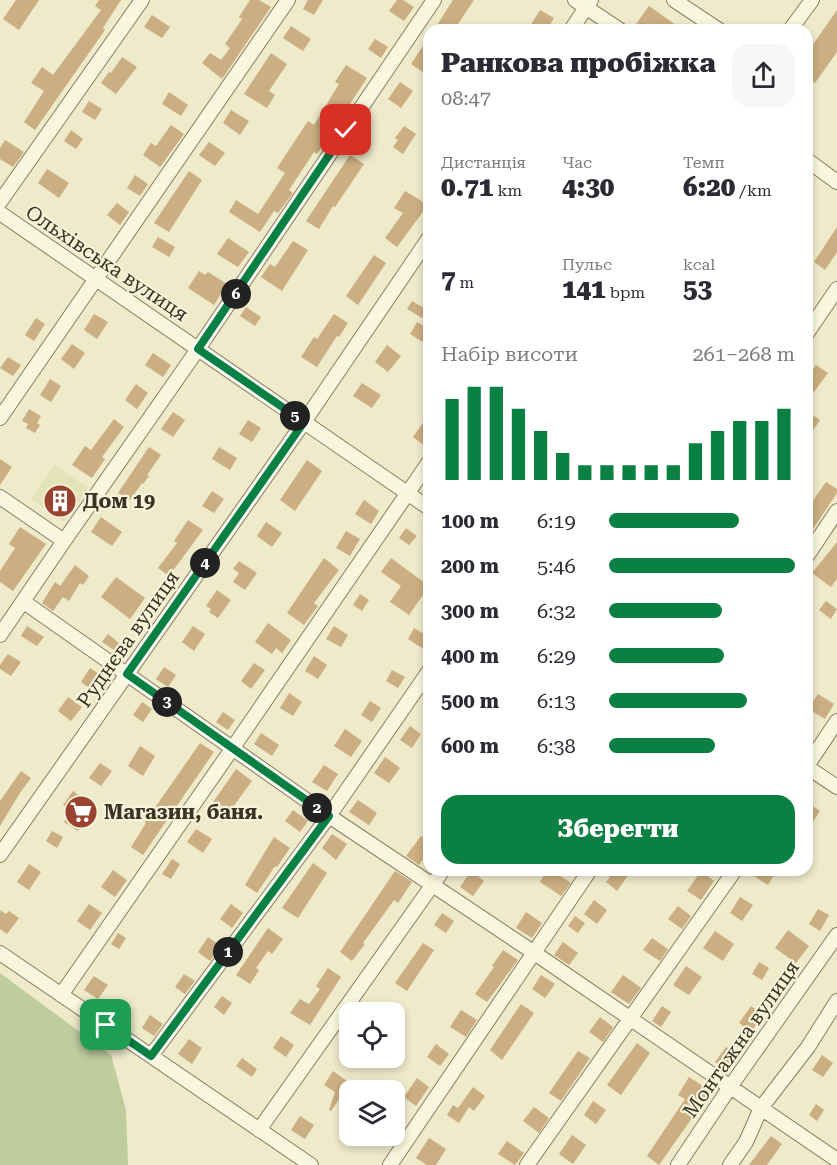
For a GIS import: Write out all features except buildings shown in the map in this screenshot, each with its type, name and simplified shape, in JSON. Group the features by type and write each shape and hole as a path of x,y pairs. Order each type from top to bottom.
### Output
{"street":[{"path":"0,202 142,0"},
{"path":"0,635 198,349 434,0"},
{"path":"674,0 710,24"},
{"path":"794,24 812,0"},
{"path":"0,418 286,1"},
{"path":"574,24 584,2 612,24"},
{"path":"813,164 837,180"},
{"name":"Ольхівська вулиця","path":"0,213 423,504"},
{"name":"Руднєва вулиця","path":"0,855 304,422 423,247"},
{"path":"813,324 837,289"},
{"path":"61,995 423,470"},
{"path":"0,497 64,541"},
{"path":"813,547 837,512"},
{"path":"24,602 329,816 837,1160"},
{"path":"151,1056 329,816 423,679"},
{"path":"813,757 837,721"},
{"path":"813,770 837,787"},
{"path":"259,1130 438,876"},
{"path":"390,1165 586,876"},
{"path":"528,1165 731,876"},
{"name":"Монтажна вулиця","path":"678,1165 837,935"},
{"path":"0,953 311,1165"},
{"path":"730,1165 746,1142 761,1108 808,1047 837,1001"}],"green space":[{"path":"54,465 88,488 64,522 31,499"},
{"path":"0,973 111,1055 126,1110 128,1165 0,1165"}],"place":[{"name":"Дом 19","path":"60,501"},
{"name":"Магазин, баня.","path":"81,812"}],"route":[{"path":"106,1025 151,1056 329,816 127,674 304,422 198,349 346,130"}]}
